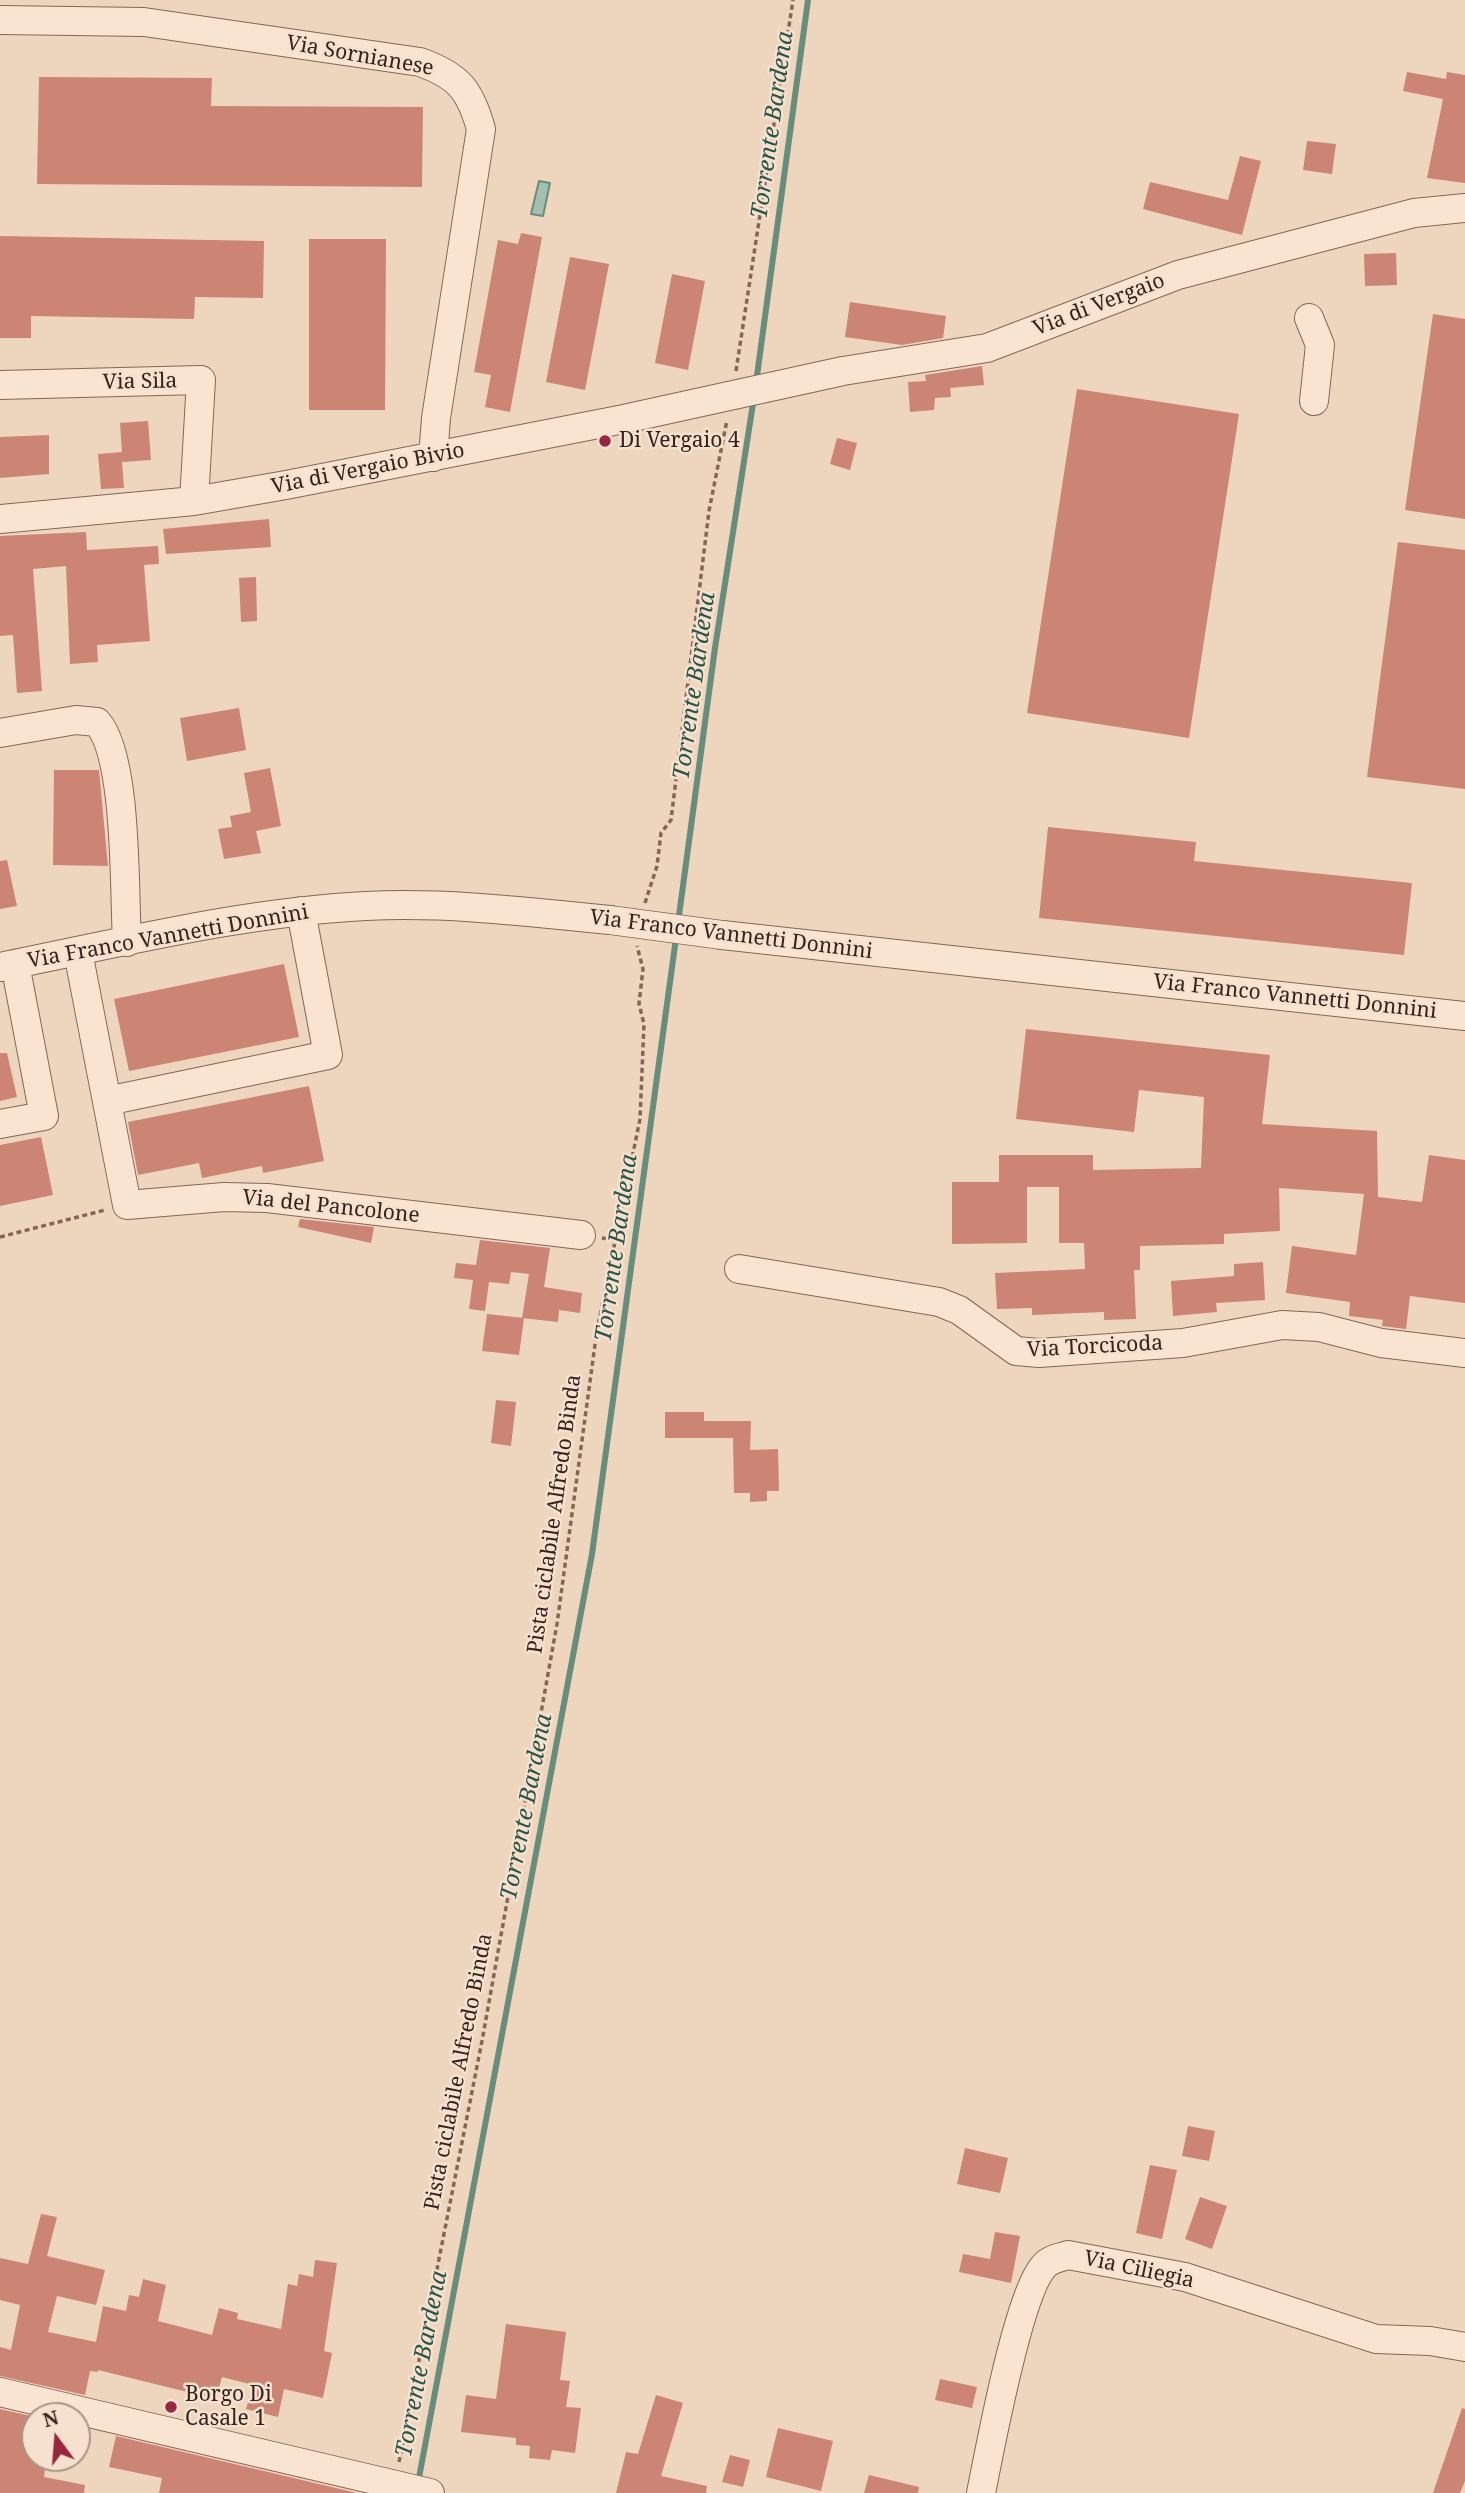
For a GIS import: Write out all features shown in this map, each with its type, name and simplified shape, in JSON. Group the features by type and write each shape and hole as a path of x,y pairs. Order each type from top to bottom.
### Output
{"street":[{"name":"Via Sornianese","path":"0,20 144,22 420,62 446,72 472,97 481,129 436,418 433,457"},
{"name":"Via di Vergaio","path":"732,397 843,371 987,348 1178,275 1415,213 1465,208"},
{"path":"1309,318 1320,345 1314,401"},
{"name":"Via Sila","path":"0,385 201,380 194,500"},
{"name":"Via di Vergaio Bivio","path":"0,519 194,500 433,457 732,397"},
{"path":"0,733 76,720 97,722 107,732 117,767 127,942"},
{"name":"Via Franco Vannetti Donnini","path":"8,965 301,911 367,906 463,906 610,920 722,935 1465,1016"},
{"path":"107,1101 328,1055 301,911"},
{"path":"78,952 127,1205"},
{"path":"0,1124 44,1115 8,965"},
{"name":"Via del Pancolone","path":"127,1205 224,1197 267,1198 581,1235"},
{"name":"Via Torcicoda","path":"739,1269 939,1302 960,1310 1016,1351 1039,1353 1183,1343 1282,1325 1319,1327 1381,1343 1465,1353"},
{"name":"Via Ciliegia","path":"981,2493 1026,2302 1042,2268 1052,2260 1068,2255 1140,2267 1235,2292 1376,2339 1465,2347"},
{"path":"0,2392 394,2489 430,2493"}],"path":[{"path":"643,910 657,866 661,833 671,820 709,511 732,397 793,0"},
{"name":"Pista ciclabile Alfredo Binda","path":"394,2489 485,2027 556,1624 597,1330 640,1119 644,1024 639,1004 643,969 638,946 639,934"},
{"path":"0,1237 127,1205"}],"shaded area":[{"path":"539,181 550,183 543,216 531,214"}],"building":[{"path":"1407,72 1446,79 1447,72 1465,75 1465,183 1427,178 1443,99 1403,91"},
{"path":"39,77 212,78 211,106 423,107 422,187 37,184"},
{"path":"1307,141 1336,144 1332,174 1303,170"},
{"path":"1240,156 1261,161 1242,235 1143,209 1150,182 1228,200"},
{"path":"521,233 542,237 510,412 485,407 491,375 474,372 498,240 518,244"},
{"path":"0,236 264,241 263,298 195,297 194,319 31,316 31,338 0,338"},
{"path":"309,239 386,239 385,410 309,410"},
{"path":"1396,253 1397,285 1365,286 1364,254"},
{"path":"570,257 609,264 585,390 546,382"},
{"path":"672,274 705,281 688,370 655,363"},
{"path":"850,302 946,316 943,338 902,345 845,337"},
{"path":"1433,314 1465,319 1465,519 1405,510"},
{"path":"982,366 984,385 950,388 951,397 935,398 934,410 910,412 908,382 926,381 925,375"},
{"path":"1077,389 1239,414 1189,738 1027,713"},
{"path":"148,421 151,460 122,462 124,488 101,489 98,454 122,452 120,423"},
{"path":"49,435 49,474 0,478 0,437"},
{"path":"837,438 857,443 850,470 830,464"},
{"path":"269,519 271,547 166,554 163,529"},
{"path":"86,532 87,550 158,546 159,564 144,565 150,641 97,645 98,662 70,664 66,566 33,569 42,691 17,693 13,635 0,636 0,536"},
{"path":"1398,542 1465,550 1465,789 1367,777"},
{"path":"256,577 257,621 241,622 239,578"},
{"path":"239,708 246,750 187,761 180,718"},
{"path":"270,768 281,826 256,831 261,853 224,859 218,829 232,827 230,816 251,812 244,773"},
{"path":"54,770 99,770 108,866 53,865"},
{"path":"1048,827 1196,842 1194,861 1412,883 1404,955 1039,918"},
{"path":"7,860 17,906 0,909 0,861"},
{"path":"284,964 299,1037 129,1071 114,999"},
{"path":"1026,1029 1270,1055 1262,1124 1377,1131 1378,1197 1422,1202 1429,1155 1465,1160 1465,1303 1410,1296 1406,1329 1382,1326 1383,1320 1349,1316 1350,1302 1286,1293 1292,1246 1356,1255 1364,1194 1279,1188 1280,1231 1224,1234 1224,1244 1140,1246 1140,1270 1134,1270 1136,1319 1104,1320 1104,1312 1032,1315 1032,1308 997,1309 995,1273 1085,1269 1084,1243 1059,1243 1059,1187 1027,1187 1027,1243 952,1244 952,1182 999,1182 999,1155 1093,1155 1093,1170 1201,1168 1204,1097 1139,1090 1134,1132 1016,1119"},
{"path":"0,1053 7,1053 17,1097 0,1101"},
{"path":"309,1086 324,1161 263,1173 262,1166 202,1178 199,1163 138,1175 128,1122"},
{"path":"41,1137 53,1195 0,1206 0,1145"},
{"path":"300,1219 374,1227 371,1243 298,1227"},
{"path":"480,1240 550,1248 544,1287 582,1293 580,1313 559,1310 558,1322 522,1318 529,1274 511,1272 509,1284 489,1282 485,1311 469,1309 473,1280 454,1278 456,1263 476,1265"},
{"path":"1263,1262 1265,1300 1216,1303 1217,1312 1173,1316 1171,1281 1234,1276 1234,1264"},
{"path":"487,1314 524,1318 519,1355 482,1351"},
{"path":"496,1400 516,1402 511,1446 491,1443"},
{"path":"665,1412 704,1412 704,1421 751,1421 750,1450 778,1449 779,1491 767,1491 767,1501 750,1502 750,1493 734,1493 733,1438 665,1438"},
{"path":"1188,2126 1215,2131 1209,2161 1182,2156"},
{"path":"965,2148 1008,2158 1000,2193 957,2184"},
{"path":"1150,2165 1177,2170 1162,2239 1136,2233"},
{"path":"1200,2197 1227,2206 1212,2249 1185,2239"},
{"path":"41,2214 57,2217 47,2256 105,2270 96,2305 57,2296 48,2332 96,2342 103,2306 126,2311 129,2295 139,2297 143,2279 166,2285 158,2321 212,2335 219,2308 238,2313 237,2319 281,2329 288,2284 297,2286 299,2274 313,2277 315,2260 337,2263 324,2351 332,2353 323,2398 284,2389 278,2417 246,2409 253,2385 222,2377 216,2399 98,2370 90,2371 85,2395 0,2376 0,2347 11,2350 20,2305 0,2300 0,2258 28,2264"},
{"path":"995,2232 1020,2236 1011,2283 959,2272 963,2254 990,2259"},
{"path":"506,2324 566,2332 560,2380 570,2381 566,2407 581,2408 575,2453 552,2450 550,2460 529,2458 530,2446 516,2445 516,2438 461,2432 466,2395 496,2399"},
{"path":"940,2379 977,2387 972,2408 935,2400"},
{"path":"656,2395 683,2403 661,2476 707,2486 706,2493 616,2493 626,2452 638,2454"},
{"path":"1462,2408 1465,2409 1465,2481 1460,2493 1433,2493"},
{"path":"0,2409 21,2414 21,2472 45,2472 44,2477 85,2485 84,2493 0,2493"},
{"path":"778,2428 833,2441 821,2491 766,2477"},
{"path":"116,2436 357,2493 159,2493 162,2478 109,2467"},
{"path":"730,2455 750,2460 743,2487 722,2482"},
{"path":"869,2475 919,2487 918,2493 864,2493"}],"waterway":[{"name":"Torrente Bardena","path":"756,383 808,0"},
{"name":"Torrente Bardena","path":"678,923 715,648 754,397"},
{"name":"Torrente Bardena","path":"418,2483 592,1554 676,938"}],"place":[{"name":"Di Vergaio 4","path":"605,441"},
{"name":"Borgo Di Casale 1","path":"171,2407"}]}
